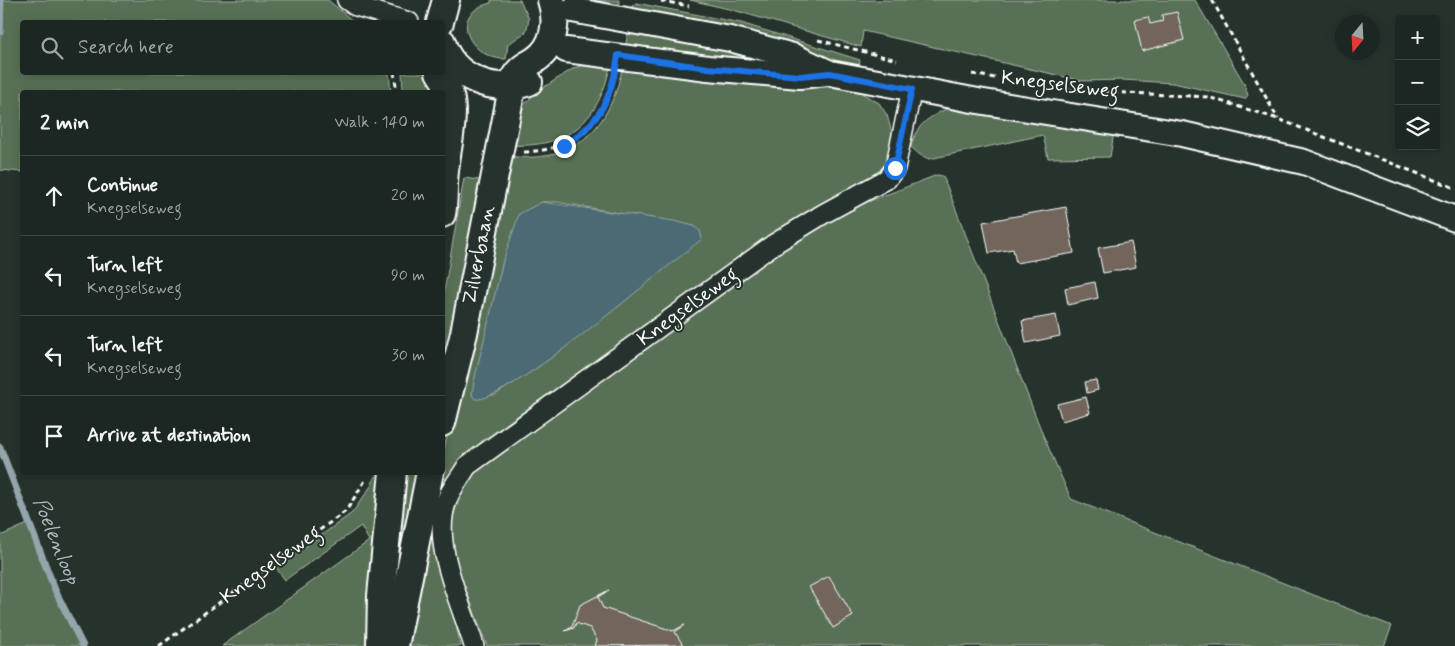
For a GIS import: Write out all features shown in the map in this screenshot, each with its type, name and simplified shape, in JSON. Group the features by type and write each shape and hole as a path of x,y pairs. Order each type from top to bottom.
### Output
{"main road":[{"path":"422,20 426,0"},
{"path":"441,20 446,0"},
{"path":"452,78 493,86 513,86 540,78 550,70 566,50 572,25 561,4"},
{"name":"Zilverbaan","path":"445,411 464,333 513,86 518,70 535,60 549,46 561,4"},
{"path":"445,48 450,57 452,78 469,103 456,177 445,204"},
{"path":"380,646 381,596 393,475"},
{"path":"395,646 429,475"}],"street":[{"path":"347,0 356,6 402,20"},
{"name":"Knegselseweg","path":"561,4 730,39 793,56 830,73 912,89 1182,134 1304,162 1455,219"},
{"name":"Knegselseweg","path":"566,50 618,55 708,68 800,76 830,73"},
{"name":"Knegselseweg","path":"474,646 445,559 442,520 447,499 467,466 774,244 823,214 887,179 895,168 912,89"}],"path":[{"path":"658,0 696,7"},
{"path":"1212,0 1278,119"},
{"path":"816,40 906,62"},
{"path":"499,149 521,153 544,151 564,146 579,136 601,112 610,92 618,55"},
{"name":"Knegselseweg","path":"964,73 1003,80"},
{"path":"394,75 397,90"},
{"name":"Knegselseweg","path":"1062,90 1208,97 1278,119 1455,188"},
{"name":"Knegselseweg","path":"159,646 346,512 364,485 368,475"}],"green space":[{"path":"0,0 328,0 352,20 20,20 20,75 389,75 391,90 20,90 20,172 0,170"},
{"path":"491,0 520,0 529,19 526,32 508,44 506,59 493,57 482,52 468,35 466,25 469,16 477,8 491,3"},
{"path":"593,0 619,0 620,10"},
{"path":"690,0 1195,0 1244,83 1248,95 1245,99 1173,83 1123,80 1083,81 863,31 861,47 733,10"},
{"path":"636,3 741,23 860,60 859,68 631,12 632,6"},
{"path":"629,27 767,59 767,63 625,49"},
{"path":"611,62 606,83 599,100 590,115 578,127 564,136 548,142 529,145 508,145 521,108 535,93 574,68 586,64"},
{"path":"623,64 856,90 879,103 887,115 892,133 890,152 884,167 871,179 794,221 482,441 467,455 448,478 437,550 461,646 403,646 441,475 445,475 445,445 468,352 507,156 531,157 552,154 570,148 586,137 599,124 609,107","holes":["542,202 556,202 694,226 681,255 548,360 495,395 472,395 503,261"]},
{"path":"402,75 428,75 436,90 403,90"},
{"path":"952,106 1114,132 1110,157 1048,158 1043,135 929,159 920,155 911,147 917,132 931,117"},
{"path":"937,175 943,176 1043,435 1071,499 1392,626 1384,646 487,646 467,592 463,592 451,544 452,522 459,500 481,462 810,231 852,208"},
{"path":"464,178 486,181 445,387 445,287"},
{"path":"376,475 387,475 373,646 222,646 369,541 361,526 285,580 276,568 352,513 371,486"},
{"path":"401,475 422,475 387,632"},
{"path":"30,523 58,601 81,646 0,646 0,536"}],"water":[{"path":"542,202 674,221 694,226 700,231 702,239 551,358 492,395 475,399 472,395 474,381 503,261 519,214"}],"building":[{"path":"1177,12 1184,40 1142,51 1135,20 1148,17 1150,24 1163,21 1162,15"},
{"path":"1066,207 1074,253 1016,263 1013,249 989,253 983,222"},
{"path":"1131,242 1136,267 1103,273 1098,248"},
{"path":"1095,282 1098,298 1068,305 1065,288"},
{"path":"1056,315 1060,336 1026,343 1022,321"},
{"path":"1096,380 1098,390 1087,393 1085,382"},
{"path":"1086,397 1090,413 1062,421 1057,404"},
{"path":"829,576 853,616 833,628 809,587"},
{"path":"609,590 598,597 603,608 673,631 685,625 675,632 683,645 595,646 597,640 590,628 576,623 574,628 565,631 572,627 580,605"}],"waterway":[{"name":"Poelenloop","path":"0,32 1,0"},
{"name":"Poelenloop","path":"0,447 55,590 83,646"}],"route":[{"path":"564,146 579,136 601,112 610,92 618,55 708,68 800,76 830,73 912,89 895,168"}]}
